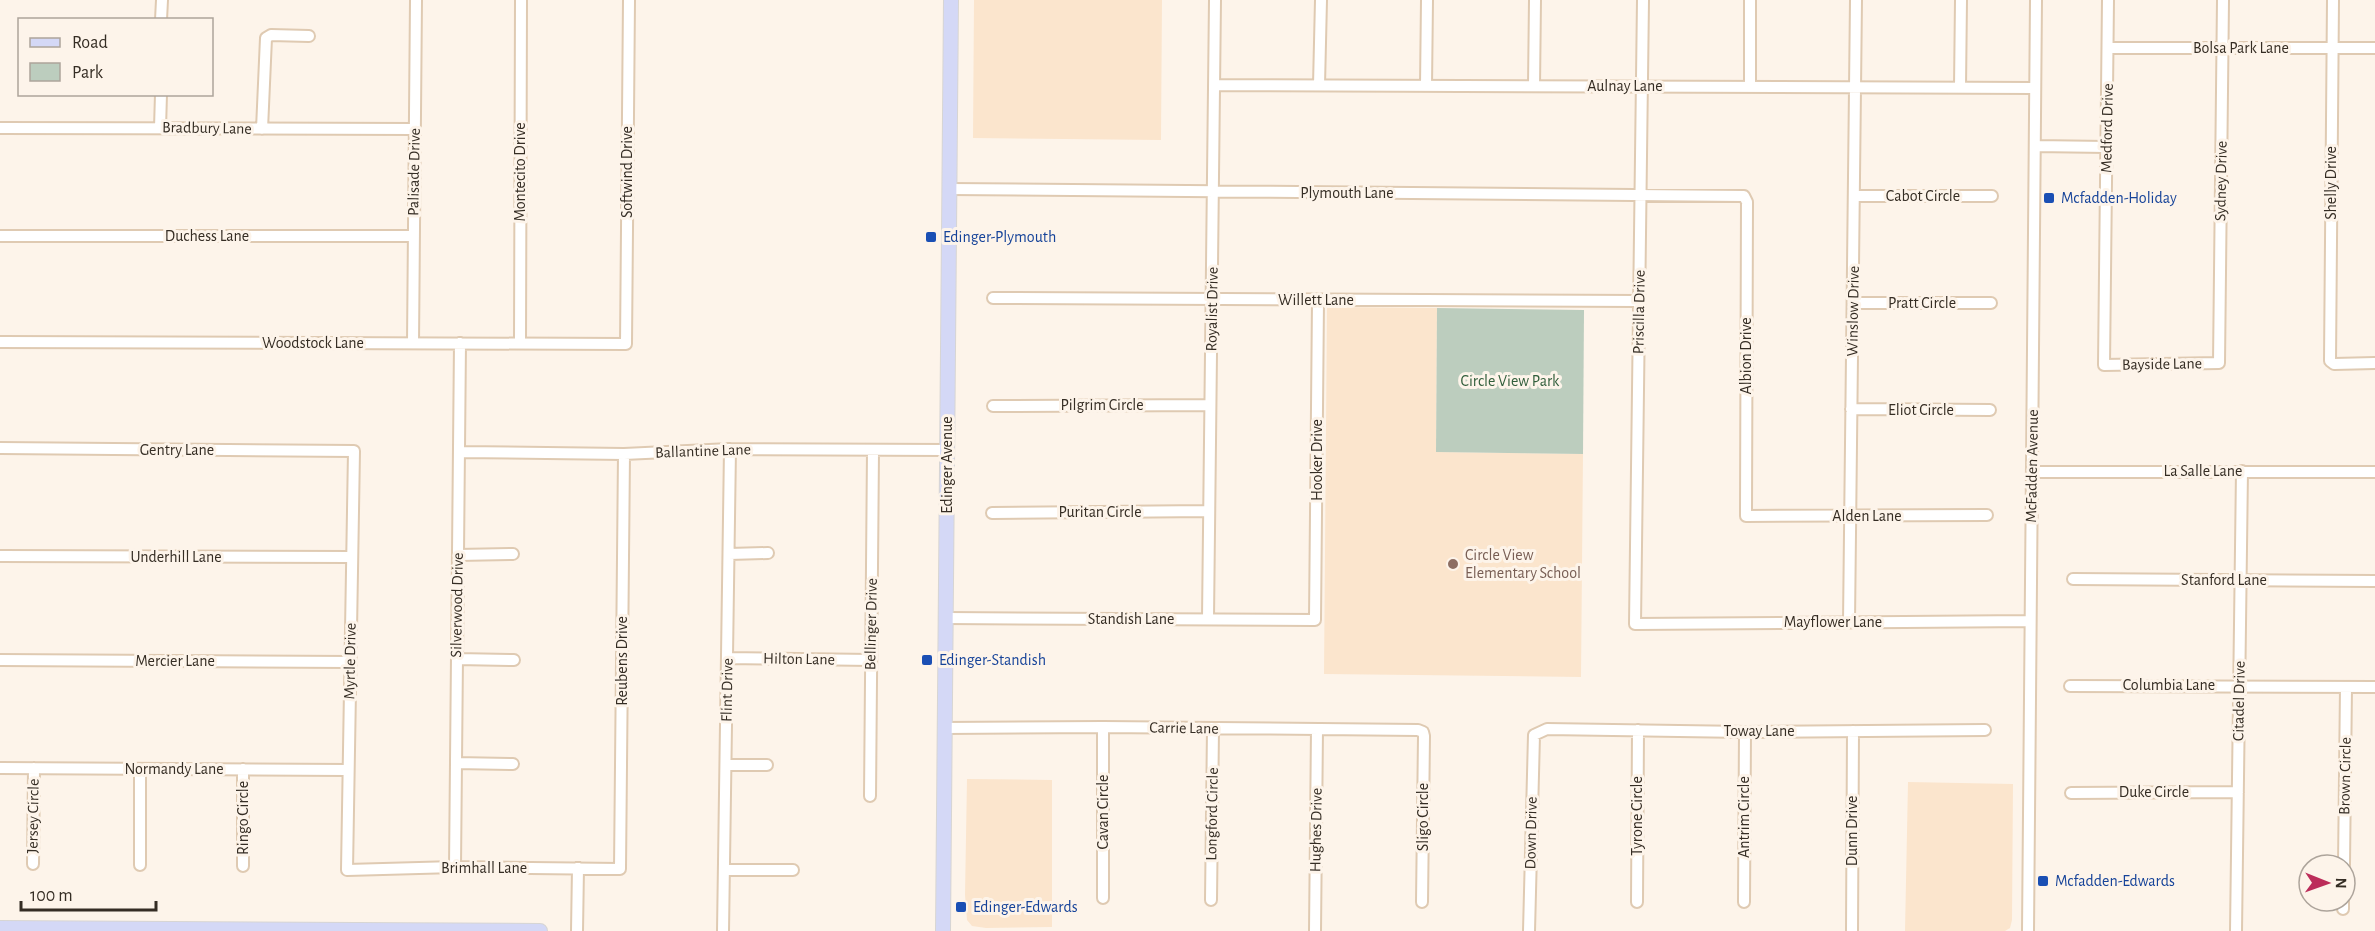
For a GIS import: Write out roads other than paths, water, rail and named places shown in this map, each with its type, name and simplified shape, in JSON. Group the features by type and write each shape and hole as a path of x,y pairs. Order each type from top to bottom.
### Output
{"main road":[{"name":"Edinger Avenue","path":"943,931 951,0"},
{"path":"0,928 540,931"}],"street":[{"path":"161,18 162,0"},
{"name":"Palisade Drive","path":"413,343 416,0"},
{"name":"Montecito Drive","path":"520,343 521,0"},
{"name":"Softwind Drive","path":"626,344 628,0"},
{"name":"Royalist Drive","path":"1208,619 1215,0"},
{"path":"1319,86 1321,0"},
{"path":"1426,86 1427,0"},
{"path":"1534,0 1534,86"},
{"name":"Priscilla Drive","path":"1635,624 1642,0"},
{"path":"1750,0 1750,87"},
{"name":"Winslow Drive","path":"1849,622 1856,0"},
{"path":"1960,87 1961,0"},
{"name":"McFadden Avenue","path":"2028,931 2036,0"},
{"name":"Medford Drive","path":"2104,365 2108,0"},
{"name":"Sydney Drive","path":"2219,363 2223,0"},
{"name":"Shelly Drive","path":"2333,0 2330,361 2334,364 2375,363"},
{"path":"262,129 266,38 272,35 309,36"},
{"name":"Bolsa Park Lane","path":"2108,48 2375,48"},
{"name":"Aulnay Lane","path":"1215,85 2035,87"},
{"path":"160,96 160,128"},
{"name":"Bradbury Lane","path":"0,128 415,129"},
{"path":"2035,146 2106,147"},
{"name":"Plymouth Lane","path":"949,189 1744,196"},
{"name":"Albion Drive","path":"1744,196 1747,202 1746,516"},
{"name":"Cabot Circle","path":"1854,196 1992,196"},
{"name":"Duchess Lane","path":"0,236 414,236"},
{"name":"Willett Lane","path":"993,298 1639,301"},
{"name":"Hooker Drive","path":"1315,620 1318,301"},
{"name":"Pratt Circle","path":"1853,303 1991,303"},
{"name":"Woodstock Lane","path":"0,342 626,344"},
{"name":"Silverwood Drive","path":"455,867 460,343"},
{"name":"Bayside Lane","path":"2104,365 2219,363"},
{"name":"Pilgrim Circle","path":"993,406 1210,405"},
{"name":"Eliot Circle","path":"1851,409 1990,410"},
{"name":"Gentry Lane","path":"0,448 354,451"},
{"name":"Ballantine Lane","path":"459,452 624,454 730,449 947,450"},
{"name":"Flint Drive","path":"723,931 730,449"},
{"name":"Myrtle Drive","path":"347,870 354,451"},
{"name":"Bellinger Drive","path":"870,796 873,451"},
{"name":"Reubens Drive","path":"621,869 624,454"},
{"name":"Citadel Drive","path":"2236,931 2242,471"},
{"name":"La Salle Lane","path":"2032,472 2375,472"},
{"name":"Puritan Circle","path":"992,513 1208,511"},
{"name":"Alden Lane","path":"1746,516 1987,515"},
{"path":"729,554 768,553"},
{"path":"458,555 513,554"},
{"name":"Underhill Lane","path":"0,556 352,557"},
{"name":"Stanford Lane","path":"2073,579 2375,581"},
{"name":"Standish Lane","path":"946,618 1315,620"},
{"name":"Mayflower Lane","path":"1635,624 2030,621"},
{"name":"Hilton Lane","path":"727,658 871,660"},
{"path":"457,659 514,660"},
{"name":"Mercier Lane","path":"0,660 350,663"},
{"name":"Columbia Lane","path":"2070,686 2375,687"},
{"name":"Brown Circle","path":"2344,853 2346,687"},
{"name":"Carrie Lane","path":"945,728 1103,727 1418,730 1423,732"},
{"name":"Cavan Circle","path":"1103,727 1103,898"},
{"name":"Longford Circle","path":"1211,900 1213,729"},
{"name":"Hughes Drive","path":"1315,931 1317,729"},
{"name":"Toway Lane","path":"1534,735 1547,729 1745,732 1985,730"},
{"name":"Tyrone Circle","path":"1637,902 1638,730"},
{"name":"Dunn Drive","path":"1852,931 1853,731"},
{"name":"Sligo Circle","path":"1422,902 1423,732"},
{"name":"Antrim Circle","path":"1744,902 1745,732"},
{"name":"Down Drive","path":"1529,931 1534,735"},
{"path":"456,763 513,764"},
{"path":"726,765 767,765"},
{"name":"Normandy Lane","path":"0,768 348,770"},
{"name":"Jersey Circle","path":"33,864 34,768"},
{"name":"Ringo Circle","path":"243,769 243,866"},
{"path":"140,770 140,865"},
{"name":"Duke Circle","path":"2071,793 2238,792"},
{"name":"Brimhall Lane","path":"347,870 455,867 621,869"},
{"path":"577,931 578,868"},
{"path":"725,870 793,870"}],"place":[{"name":"Mcfadden-Holiday","path":"2049,198"},
{"name":"Edinger-Plymouth","path":"931,237"},
{"name":"Circle View Elementary School","path":"1453,564"},
{"name":"Edinger-Standish","path":"927,660"},
{"name":"Mcfadden-Edwards","path":"2043,881"},
{"name":"Edinger-Edwards","path":"961,907"}],"park label":[{"name":"Circle View Park","path":"1510,381"}]}
